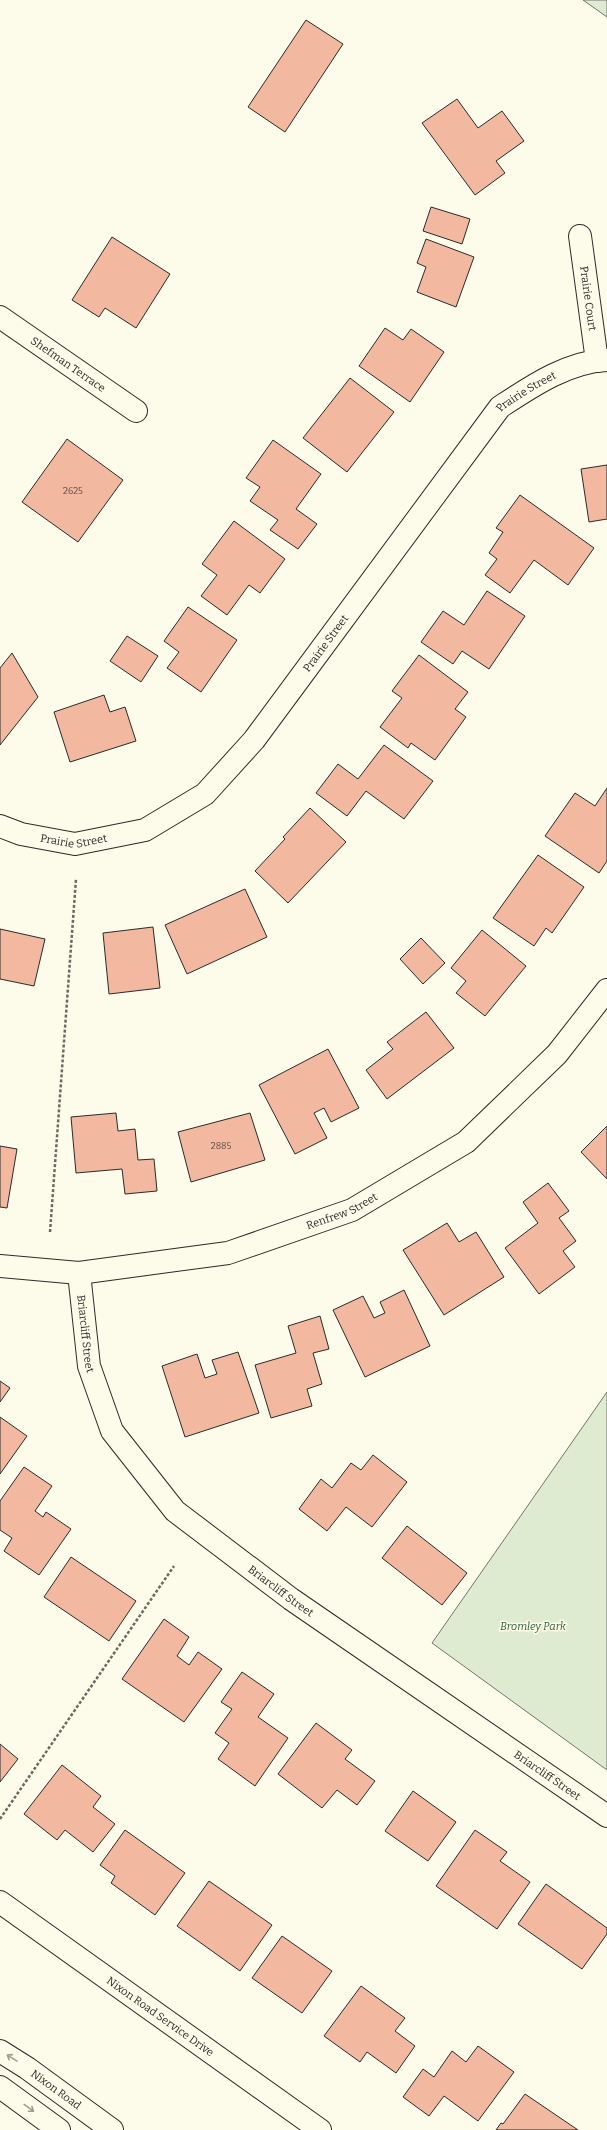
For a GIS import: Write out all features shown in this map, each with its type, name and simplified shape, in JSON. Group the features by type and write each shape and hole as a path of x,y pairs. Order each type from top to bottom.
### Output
{"street":[{"name":"Prairie Court","path":"580,236 602,360"},
{"name":"Shefman Terrace","path":"0,317 136,411"},
{"name":"Prairie Street","path":"0,826 21,834 76,844 145,830 204,794 254,740 500,407 539,381 572,368 602,360"},
{"name":"Renfrew Street","path":"0,1266 79,1273 228,1253 352,1210 466,1142 557,1054 607,990"},
{"name":"Briarcliff Street","path":"79,1273 89,1366 112,1431 175,1511 291,1599 607,1816"},
{"name":"Nixon Road Service Drive","path":"0,1902 320,2130"},
{"name":"Nixon Road","path":"0,2051 27,2068 112,2130"},
{"path":"0,2087 59,2130"}],"path":[{"path":"50,1232 76,879"},
{"path":"0,1819 174,1566"}],"green space":[{"path":"583,0 607,0 607,17"},
{"name":"Bromley Park","path":"607,1392 607,1770 432,1643"}],"building":[{"path":"306,20 343,44 285,132 248,107"},
{"path":"457,99 478,128 502,111 524,141 496,161 505,173 475,195 422,123"},
{"path":"431,207 470,219 462,244 423,231"},
{"path":"112,237 170,274 136,328 105,308 99,317 72,300"},
{"path":"426,239 474,257 456,307 417,292 426,267 417,263"},
{"path":"385,328 403,340 411,329 444,352 410,402 359,366"},
{"path":"350,378 394,412 347,472 303,438"},
{"path":"67,439 123,480 78,542 22,502"},
{"path":"273,440 321,474 296,509 317,524 298,549 270,530 278,520 250,501 260,487 246,478"},
{"path":"607,465 607,519 589,522 581,469"},
{"path":"520,495 594,548 568,585 534,560 510,593 485,575 497,559 489,553 503,532 496,528"},
{"path":"234,521 285,559 260,593 249,585 227,615 201,596 217,575 202,564"},
{"path":"487,591 525,616 489,669 462,651 453,664 421,642 443,611 464,625"},
{"path":"188,607 237,640 201,692 167,668 179,652 164,641"},
{"path":"127,636 158,656 141,682 110,661"},
{"path":"12,653 38,697 0,745 0,668"},
{"path":"419,655 468,692 455,709 466,717 435,760 411,743 408,748 380,727 402,698 392,691"},
{"path":"104,695 110,712 125,707 136,741 70,762 54,712"},
{"path":"384,745 433,781 404,819 366,791 347,816 316,793 338,764 358,779"},
{"path":"607,788 607,861 599,873 545,836 575,793 595,806"},
{"path":"310,808 346,842 288,903 255,871 285,839 283,837"},
{"path":"538,855 584,887 552,933 546,928 534,946 493,918"},
{"path":"245,889 267,937 187,974 165,925"},
{"path":"153,927 160,988 109,994 103,933"},
{"path":"0,929 45,939 34,986 0,979"},
{"path":"482,930 526,966 485,1016 456,993 466,981 451,968"},
{"path":"421,938 445,963 423,984 400,959"},
{"path":"426,1012 454,1048 387,1099 366,1070 393,1049 387,1042"},
{"path":"328,1049 359,1108 331,1122 324,1108 314,1113 327,1138 295,1154 259,1085"},
{"path":"116,1113 118,1131 135,1129 138,1160 154,1159 157,1191 125,1194 122,1169 76,1173 71,1117"},
{"path":"250,1113 265,1160 191,1182 178,1132"},
{"path":"607,1126 607,1179 581,1152"},
{"path":"0,1146 17,1149 7,1208 0,1207"},
{"path":"548,1183 569,1211 559,1218 576,1241 563,1251 575,1267 539,1294 505,1248 538,1223 523,1202"},
{"path":"447,1223 459,1242 476,1232 504,1277 444,1315 403,1250"},
{"path":"404,1290 430,1346 365,1377 333,1310 363,1296 374,1318 385,1313 380,1302"},
{"path":"320,1316 329,1349 313,1353 322,1384 307,1389 312,1406 271,1418 255,1365 296,1353 288,1326"},
{"path":"238,1352 259,1413 185,1437 162,1366 197,1354 205,1378 217,1374 212,1360"},
{"path":"0,1381 10,1388 0,1402"},
{"path":"0,1417 27,1436 0,1474"},
{"path":"373,1455 407,1482 372,1527 346,1507 327,1531 299,1509 321,1479 332,1488 351,1463 361,1470"},
{"path":"24,1467 52,1486 35,1511 43,1517 46,1512 71,1529 39,1575 4,1551 12,1538 0,1530 0,1501"},
{"path":"407,1526 467,1573 442,1605 382,1558"},
{"path":"71,1557 136,1601 109,1641 44,1597"},
{"path":"164,1619 189,1637 177,1656 189,1665 198,1652 222,1669 184,1722 122,1679"},
{"path":"242,1672 274,1694 258,1717 288,1738 255,1786 218,1759 229,1743 215,1733 232,1709 221,1702"},
{"path":"316,1723 352,1750 345,1759 375,1781 357,1805 337,1790 322,1808 278,1774"},
{"path":"0,1744 18,1759 0,1782"},
{"path":"62,1765 101,1796 93,1807 115,1824 93,1852 65,1830 57,1840 24,1814"},
{"path":"413,1791 456,1822 428,1861 385,1831"},
{"path":"125,1830 185,1873 155,1915 111,1883 115,1876 100,1865"},
{"path":"475,1830 507,1852 500,1861 530,1882 497,1929 436,1886"},
{"path":"209,1881 272,1925 240,1971 177,1926"},
{"path":"546,1884 607,1928 607,1934 582,1969 518,1924"},
{"path":"282,1936 332,1971 302,2013 252,1978"},
{"path":"361,1986 405,2018 395,2031 415,2046 396,2073 367,2052 360,2062 324,2036"},
{"path":"478,2046 514,2072 478,2121 444,2096 429,2116 403,2097 423,2069 434,2077 452,2051 466,2062"},
{"path":"525,2094 578,2130 496,2130 501,2123 503,2124"}]}
